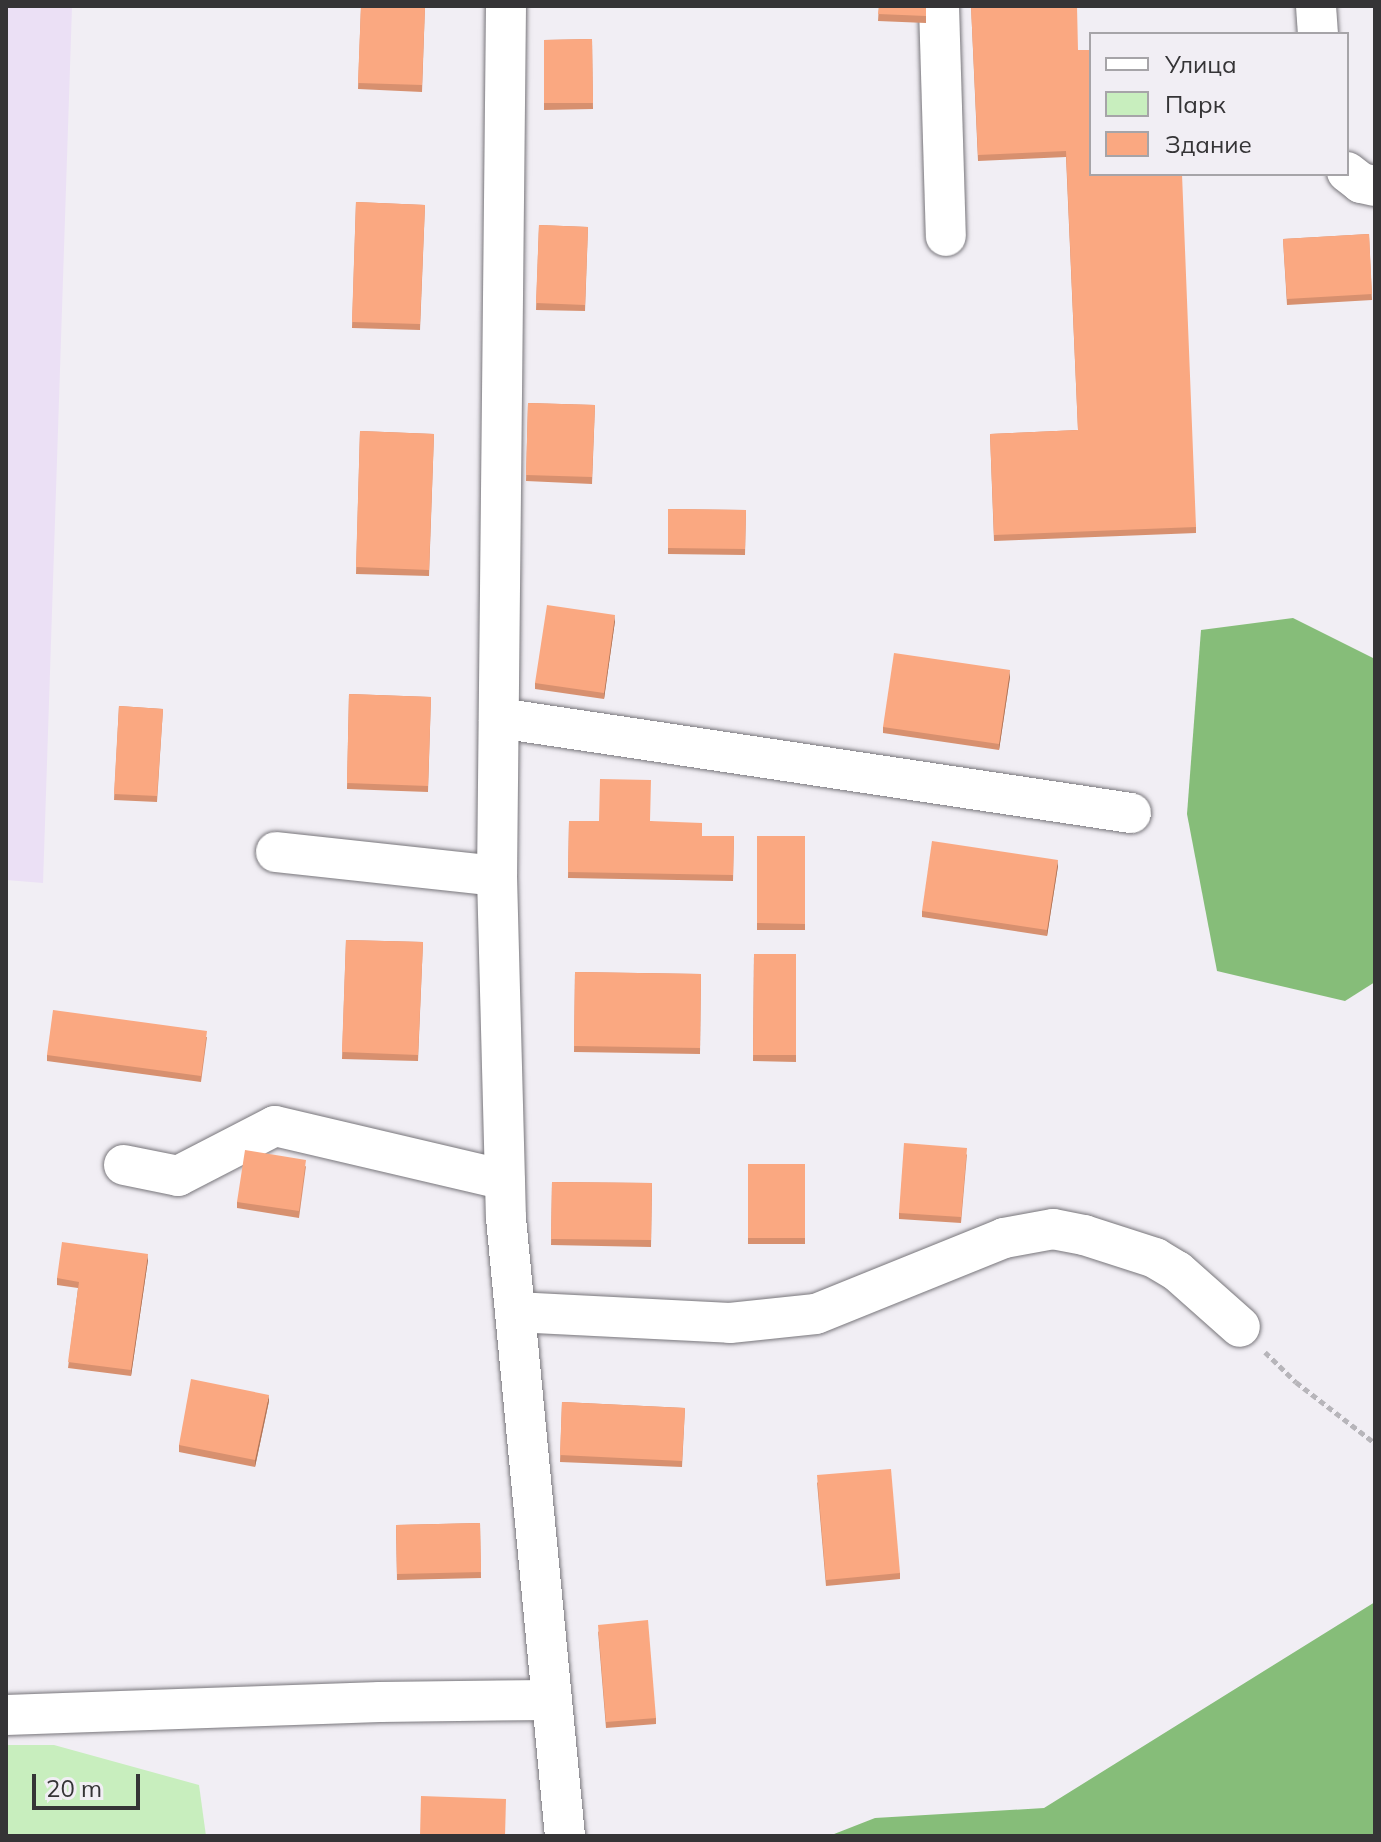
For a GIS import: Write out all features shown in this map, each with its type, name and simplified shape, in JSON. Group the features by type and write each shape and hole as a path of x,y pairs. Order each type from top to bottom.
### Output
{"street":[{"path":"506,6 497,876 505,1180 549,1700 565,1836"},
{"path":"939,6 946,236"},
{"path":"1316,6 1318,32"},
{"path":"1349,174 1361,183 1375,186"},
{"path":"499,718 1131,813"},
{"path":"276,852 497,876"},
{"path":"124,1165 178,1176 275,1126 505,1180"},
{"path":"515,1312 730,1323 816,1314 1004,1238 1053,1229 1084,1235 1155,1258 1177,1271 1240,1327"},
{"path":"6,1715 380,1702 549,1700"}],"path":[{"path":"1240,1327 1296,1382 1375,1443"}],"shaded area":[{"path":"6,6 72,6 43,883 6,880"}],"green space":[{"path":"1293,618 1375,659 1375,982 1345,1001 1217,971 1187,814 1201,630"},
{"path":"1375,1602 1375,1836 829,1836 875,1818 1044,1808"},
{"path":"6,1745 54,1745 199,1785 206,1836 6,1836"}],"building":[{"path":"361,6 425,6 422,85 358,83"},
{"path":"879,6 926,6 926,16 878,14"},
{"path":"971,6 1077,6 1078,50 1089,50 1089,176 1182,176 1196,527 994,535 990,434 1078,430 1066,151 978,155"},
{"path":"592,39 593,103 544,103 544,40"},
{"path":"356,202 425,205 420,324 352,322"},
{"path":"539,225 588,227 585,305 536,303"},
{"path":"1369,234 1372,294 1287,299 1283,239"},
{"path":"528,403 595,405 592,477 526,475"},
{"path":"360,431 434,434 429,570 356,567"},
{"path":"668,509 746,510 745,549 668,548"},
{"path":"547,605 615,615 604,693 535,683"},
{"path":"894,653 1010,670 999,744 883,727"},
{"path":"349,694 431,697 428,786 347,783"},
{"path":"119,706 163,709 157,796 114,794"},
{"path":"600,779 651,780 650,821 702,823 702,836 734,836 733,875 568,872 569,821 599,821"},
{"path":"757,836 805,836 805,924 757,923"},
{"path":"932,841 1058,860 1047,930 922,911"},
{"path":"346,940 423,942 418,1055 342,1052"},
{"path":"754,954 796,954 796,1055 753,1055"},
{"path":"575,972 701,974 700,1048 574,1046"},
{"path":"53,1010 207,1031 201,1076 47,1055"},
{"path":"904,1143 967,1148 961,1217 899,1213"},
{"path":"245,1150 306,1160 299,1211 237,1202"},
{"path":"748,1164 805,1164 805,1238 748,1238"},
{"path":"552,1182 652,1183 651,1240 551,1239"},
{"path":"62,1242 148,1254 131,1370 68,1362 79,1282 57,1278"},
{"path":"191,1379 269,1395 255,1460 179,1445"},
{"path":"562,1402 685,1408 682,1461 560,1455"},
{"path":"891,1469 900,1573 826,1580 817,1475"},
{"path":"480,1523 481,1572 397,1574 396,1525"},
{"path":"648,1620 656,1718 606,1722 598,1625"},
{"path":"421,1796 506,1799 505,1836 420,1836"}]}
